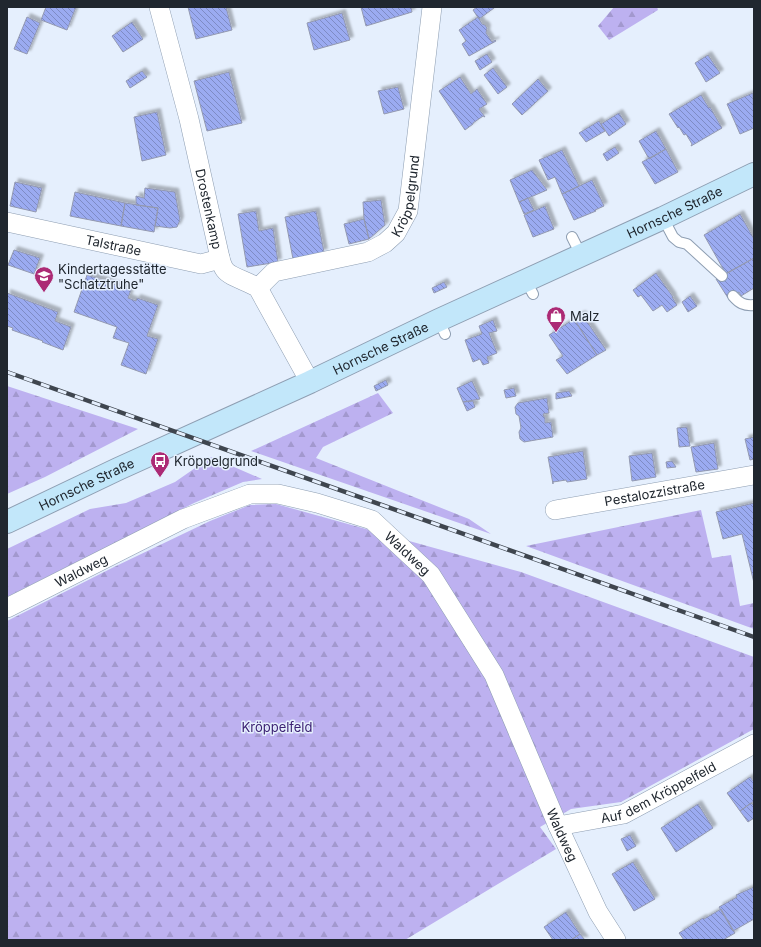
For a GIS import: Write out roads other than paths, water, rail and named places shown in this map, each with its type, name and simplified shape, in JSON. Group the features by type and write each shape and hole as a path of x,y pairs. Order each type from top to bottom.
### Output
{"main road":[{"name":"Hornsche Straße","path":"7,522 118,469 310,382 442,327 530,287 577,246 663,218 753,176"}],"street":[{"name":"Drostenkamp","path":"158,7 189,119 220,258 229,275 251,283 258,288"},
{"name":"Kröppelgrund","path":"258,288 274,272 368,252 385,243 396,233 408,211 432,7"},
{"name":"Talstraße","path":"7,222 201,264 220,258"},
{"path":"258,288 310,382"},
{"name":"Pestalozzistraße","path":"555,510 754,475"},
{"name":"Waldweg","path":"7,608 183,519 250,494 278,494 317,503 372,520 431,575 494,675 558,826 598,912 616,940"},
{"name":"Auf dem Kröppelfeld","path":"558,826 624,814 754,744"}],"lane":[{"path":"663,218 673,237 679,242 687,244 722,276"},
{"path":"707,261 713,263 719,262"},
{"path":"733,296 744,305 754,306"}],"railway":[{"path":"7,372 754,637"}],"place":[{"name":"Kindertagesstätte \"Schatztruhe\"","path":"44,293"},
{"name":"Malz","path":"556,333"},
{"name":"Kröppelgrund","path":"160,478"}],"park label":[{"name":"Kröppelfeld","path":"277,727"}]}
